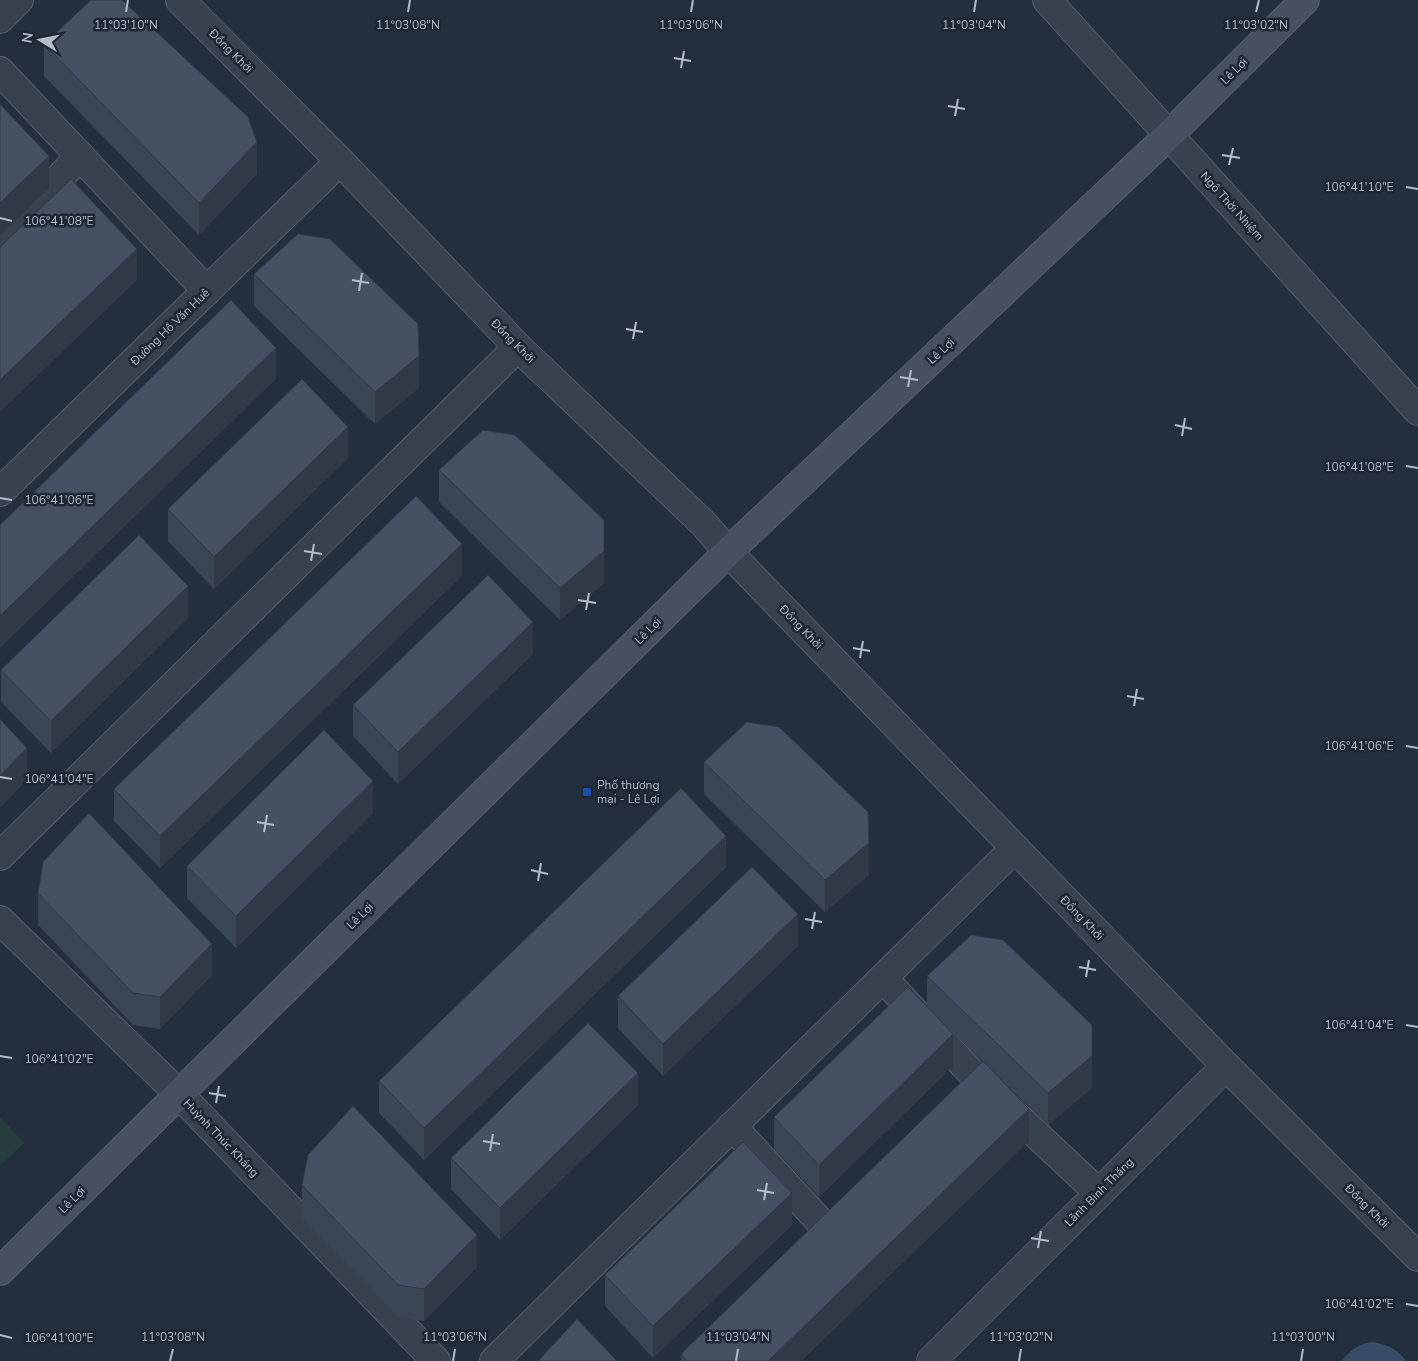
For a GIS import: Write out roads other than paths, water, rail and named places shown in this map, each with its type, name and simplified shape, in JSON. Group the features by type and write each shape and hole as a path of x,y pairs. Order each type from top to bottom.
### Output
{"main road":[{"name":"Lê Lợi","path":"0,1271 728,552 1169,135 1305,0"}],"street":[{"path":"0,19 20,0"},
{"name":"Đồng Khởi","path":"180,0 340,161 518,347 704,524 728,552 1226,1066 1418,1257"},
{"name":"Ngô Thời Nhiệm","path":"1047,0 1418,411"},
{"path":"0,71 207,291"},
{"path":"0,241 80,156"},
{"name":"Đường Hồ Văn Huê","path":"0,492 340,161"},
{"path":"0,856 518,347"},
{"path":"494,1361 1015,848"},
{"name":"Huỳnh Thúc Kháng","path":"0,920 179,1094 436,1361"},
{"path":"883,978 972,1088 1099,1193"},
{"name":"Lãnh Binh Thăng","path":"931,1361 1226,1066"},
{"path":"732,1126 822,1224"},
{"path":"802,1244 844,1204"}],"water":[{"path":"1373,1342 1392,1348 1400,1353 1406,1361 1342,1361 1356,1348"}],"place":[{"name":"Phố thương mại - Lê Lợi","path":"587,792"}]}
